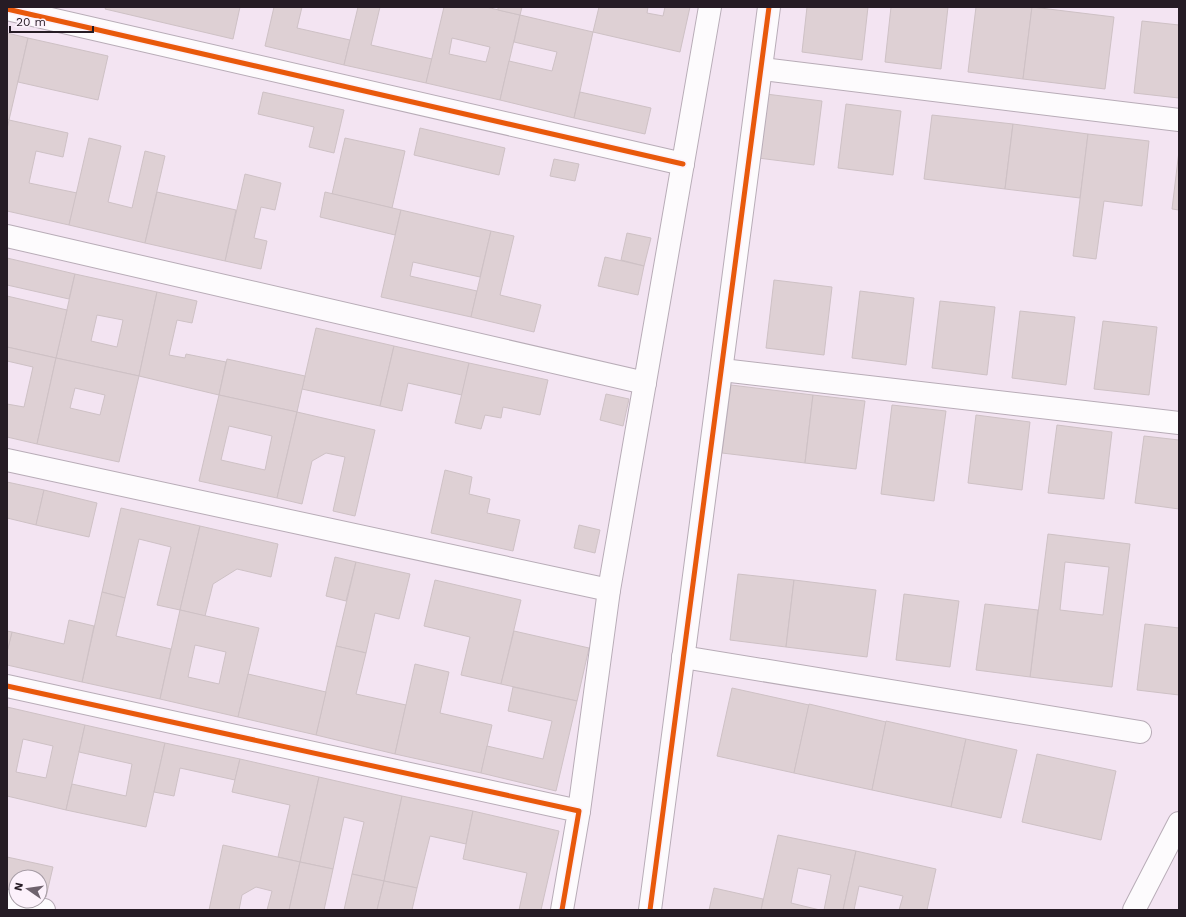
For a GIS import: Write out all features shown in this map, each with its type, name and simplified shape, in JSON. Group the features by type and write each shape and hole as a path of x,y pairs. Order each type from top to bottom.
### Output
{"street":[{"path":"562,910 578,811 609,590 710,7"},
{"path":"650,910 769,7"},
{"path":"7,9 683,164"},
{"path":"762,68 1179,120"},
{"path":"7,236 645,383"},
{"path":"722,370 1179,423"},
{"path":"7,460 609,590"},
{"path":"683,657 1140,732"},
{"path":"7,686 578,811"},
{"path":"1134,910 1179,823"},
{"path":"7,901 44,910"}],"building":[{"path":"106,7 240,7 233,39 105,9"},
{"path":"274,7 302,7 297,28 350,40 344,65 265,46"},
{"path":"358,7 380,7 371,45 432,59 426,83 344,65"},
{"path":"444,7 486,7 520,15 500,100 426,83","holes":["452,38 490,47 486,62 449,54"]},
{"path":"498,7 522,7 520,15 498,10"},
{"path":"599,7 648,7 647,13 663,16 665,7 690,7 680,52 593,32"},
{"path":"807,7 868,7 862,60 802,52"},
{"path":"891,7 948,7 941,69 885,62"},
{"path":"976,7 1032,7 1023,79 968,72"},
{"path":"1032,7 1114,17 1105,89 1023,79"},
{"path":"520,15 593,32 574,118 500,100 509,61 552,71 557,52 514,42"},
{"path":"1142,21 1179,25 1179,98 1134,93"},
{"path":"7,33 28,38 9,120 7,119"},
{"path":"28,38 108,56 98,100 18,82"},
{"path":"263,92 344,110 334,153 309,147 314,127 258,114"},
{"path":"580,92 651,108 645,134 574,118"},
{"path":"766,94 822,101 814,165 758,158"},
{"path":"846,104 901,111 893,175 838,168"},
{"path":"932,115 1013,124 1005,189 924,179"},
{"path":"9,120 68,133 63,157 36,151 29,183 77,193 69,225 7,211 7,129"},
{"path":"1013,124 1088,134 1080,198 1005,189"},
{"path":"420,128 505,148 499,175 414,155"},
{"path":"1088,134 1149,141 1142,206 1104,201 1096,259 1073,256"},
{"path":"89,138 121,146 108,202 132,208 145,151 165,156 145,243 69,225"},
{"path":"345,138 405,151 392,208 332,194"},
{"path":"1179,151 1179,210 1172,209"},
{"path":"554,159 579,164 575,181 550,176"},
{"path":"245,174 281,183 275,210 261,207 254,238 267,241 261,269 225,261"},
{"path":"157,192 236,210 225,261 145,243"},
{"path":"325,192 401,210 395,235 320,217"},
{"path":"401,210 491,231 480,277 413,262 410,276 477,291 471,317 381,297"},
{"path":"491,231 514,236 500,295 541,305 534,332 471,317"},
{"path":"627,233 651,238 644,266 621,260"},
{"path":"605,257 644,266 638,295 598,286"},
{"path":"7,258 75,274 69,299 7,285"},
{"path":"75,274 157,292 139,376 56,358","holes":["97,315 123,320 117,347 91,341"]},
{"path":"774,280 832,287 824,355 766,348"},
{"path":"860,291 914,298 906,365 852,358"},
{"path":"157,292 197,301 192,323 177,320 169,355 185,358 186,354 226,362 219,395 139,376"},
{"path":"7,296 67,310 56,358 7,347"},
{"path":"940,301 995,307 987,375 932,368"},
{"path":"1020,311 1075,317 1066,385 1012,378"},
{"path":"1103,321 1157,327 1149,395 1094,389"},
{"path":"316,328 394,346 380,406 302,389"},
{"path":"394,346 469,363 462,395 408,383 402,411 380,406"},
{"path":"7,347 56,358 37,444 7,437 7,404 24,407 33,367 7,361"},
{"path":"56,358 139,376 119,462 37,444","holes":["75,388 105,395 100,415 70,408"]},
{"path":"227,359 305,376 297,412 219,395"},
{"path":"469,363 548,380 540,415 503,407 501,418 485,415 481,429 455,423"},
{"path":"731,385 813,395 805,463 722,453"},
{"path":"606,394 629,399 623,426 600,420"},
{"path":"219,395 297,412 277,498 199,481","holes":["229,426 272,436 265,470 221,460"]},
{"path":"813,395 865,401 856,469 805,463"},
{"path":"892,405 946,411 934,501 881,494"},
{"path":"297,412 375,430 355,516 333,511 345,457 326,453 312,461 302,504 277,498"},
{"path":"976,415 1030,422 1022,490 968,483"},
{"path":"1057,425 1112,432 1104,499 1048,493"},
{"path":"1144,436 1179,440 1179,509 1135,503"},
{"path":"445,470 472,477 469,494 490,499 487,513 520,520 513,551 431,533"},
{"path":"7,482 44,490 36,525 7,518"},
{"path":"44,490 97,503 89,537 36,525"},
{"path":"121,508 200,526 180,610 157,605 171,547 139,539 125,598 102,592"},
{"path":"579,525 600,530 595,553 574,548"},
{"path":"200,526 278,544 271,577 237,569 213,584 205,616 180,610"},
{"path":"1048,534 1130,544 1112,687 1030,677","holes":["1065,562 1109,567 1103,615 1060,610"]},
{"path":"335,557 356,562 346,601 326,596"},
{"path":"356,562 410,574 399,619 375,613 366,653 336,646"},
{"path":"738,574 794,580 786,647 730,640"},
{"path":"435,580 521,600 501,684 461,675 470,637 424,626"},
{"path":"794,580 876,590 867,657 786,647"},
{"path":"102,592 125,598 116,636 171,649 160,699 82,682"},
{"path":"904,594 959,601 950,667 896,660"},
{"path":"985,604 1038,610 1030,677 976,670"},
{"path":"180,610 259,628 238,717 160,699","holes":["195,645 226,652 219,684 188,677"]},
{"path":"69,620 94,626 82,682 7,665 7,652 12,632 64,644"},
{"path":"1145,624 1179,628 1179,695 1137,690"},
{"path":"7,631 12,632 7,652"},
{"path":"514,631 589,648 577,701 501,684"},
{"path":"336,646 366,653 356,694 406,705 395,754 316,735"},
{"path":"415,664 449,672 440,713 492,725 481,773 395,754"},
{"path":"248,674 326,692 316,735 238,717"},
{"path":"513,687 577,701 556,791 481,773 487,746 543,759 552,721 508,711"},
{"path":"732,688 809,705 794,773 717,756"},
{"path":"809,704 886,722 872,790 794,773"},
{"path":"7,707 85,725 66,810 7,796","holes":["23,739 53,746 46,778 16,772"]},
{"path":"886,721 966,739 951,807 872,790"},
{"path":"85,725 165,743 146,827 66,810 72,784 126,796 132,764 79,752"},
{"path":"966,739 1017,750 1001,818 951,807"},
{"path":"165,743 240,759 235,780 180,768 174,796 154,792"},
{"path":"1037,754 1116,771 1101,840 1022,822"},
{"path":"240,759 319,777 300,862 278,857 290,805 232,792"},
{"path":"319,777 402,796 384,881 352,874 364,822 344,817 333,869 300,862"},
{"path":"402,796 473,811 466,844 430,836 417,888 384,881"},
{"path":"473,811 559,831 541,910 519,910 527,873 463,859"},
{"path":"778,835 856,851 843,910 824,910 831,875 798,868 791,903 820,910 761,910"},
{"path":"223,845 300,862 289,910 267,910 272,891 256,887 242,895 239,910 209,910"},
{"path":"856,851 936,869 927,910 899,910 903,896 859,886 854,910 843,910"},
{"path":"7,857 53,867 48,888 48,869 8,869 7,888"},
{"path":"300,862 333,869 324,910 289,910"},
{"path":"352,874 384,881 377,910 344,910"},
{"path":"384,881 417,888 412,910 377,910"},
{"path":"714,888 763,899 761,910 709,910"}],"cycle path":[{"path":"650,910 769,7"},
{"path":"7,9 683,164"},
{"path":"7,686 579,811 562,910"}]}
